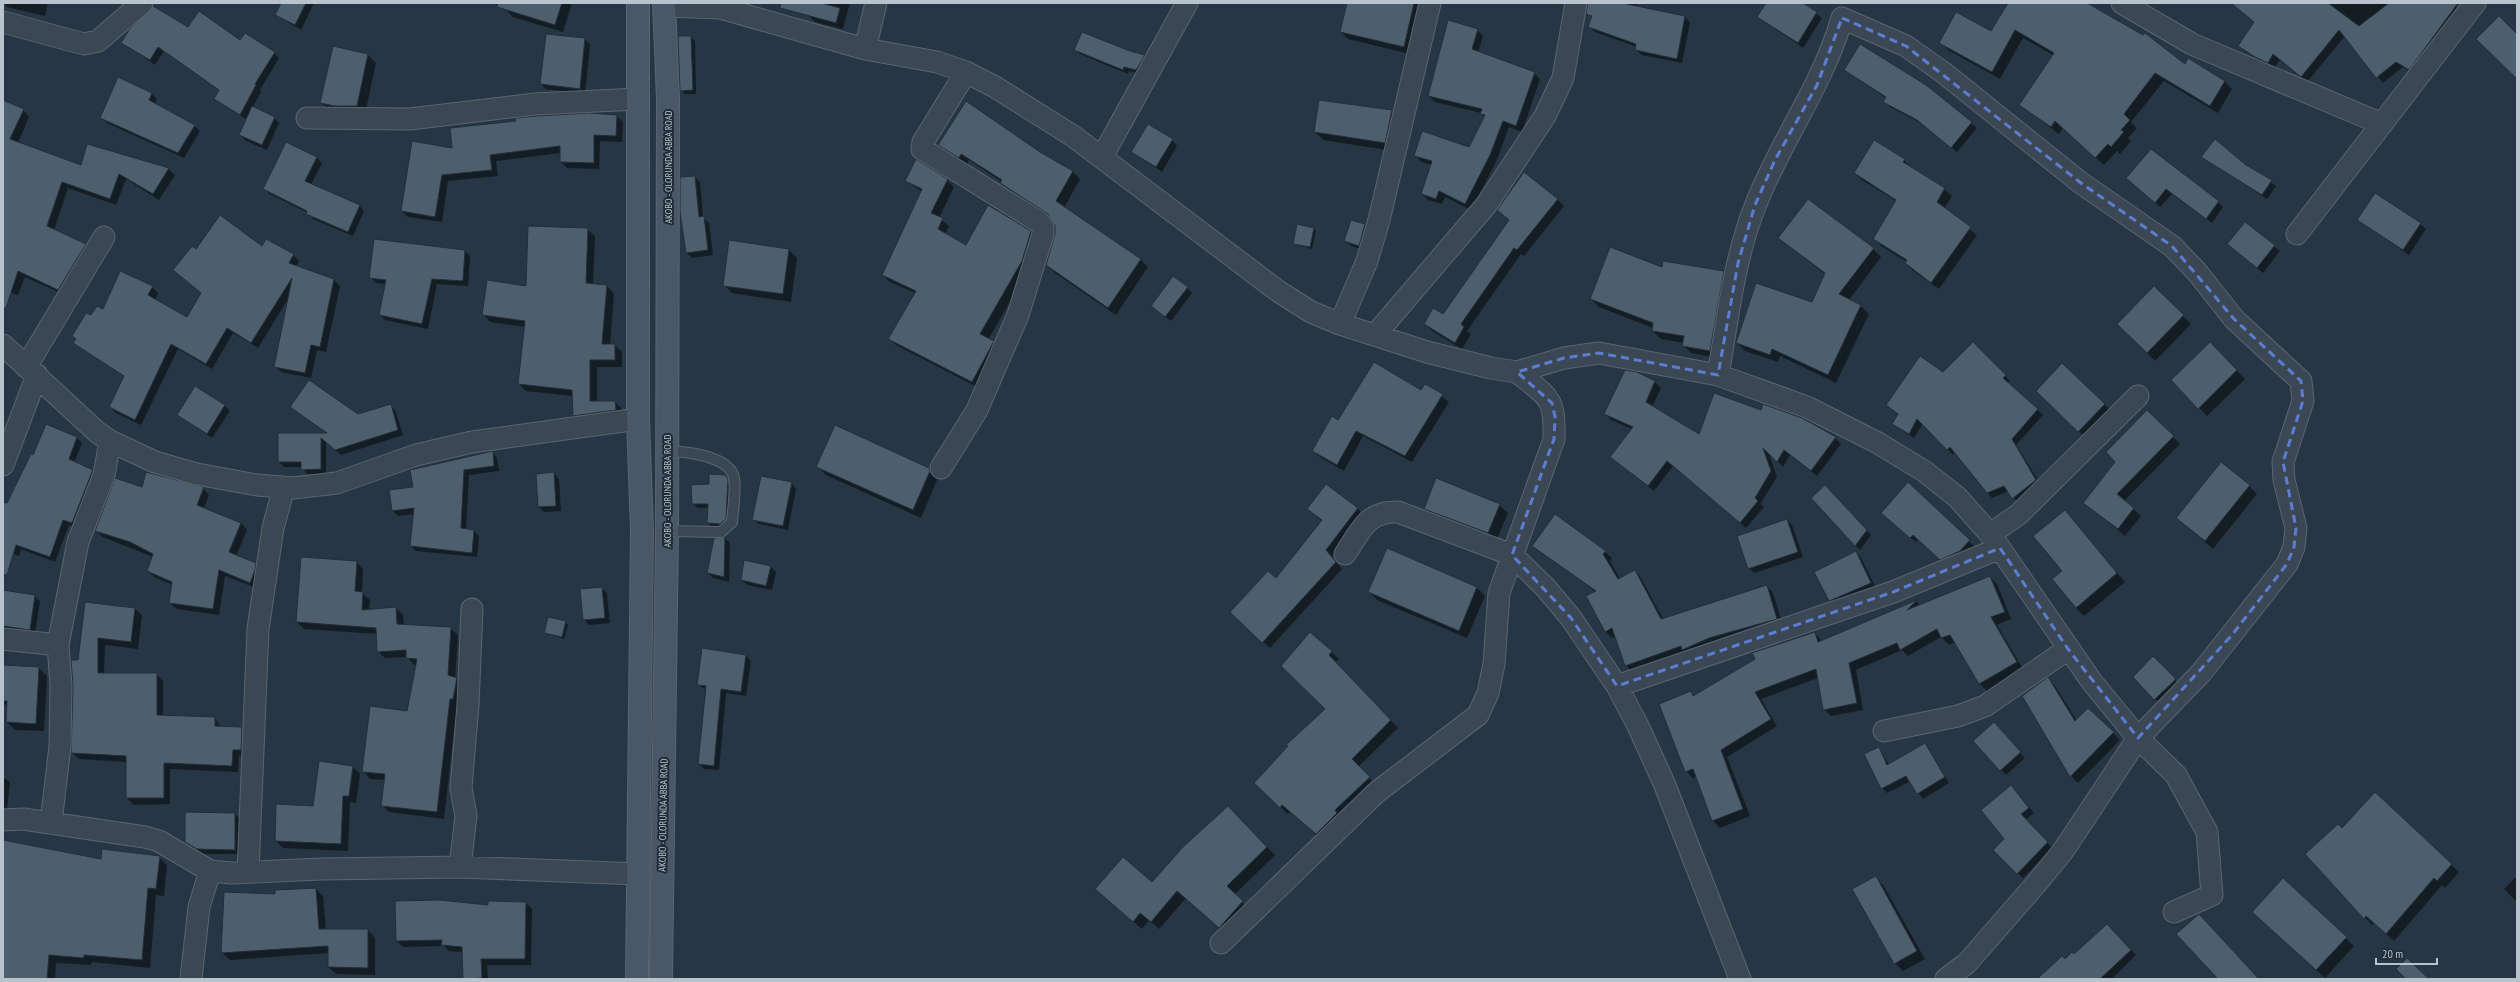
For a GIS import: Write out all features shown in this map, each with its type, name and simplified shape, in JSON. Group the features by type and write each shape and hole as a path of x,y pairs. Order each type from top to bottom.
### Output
{"main road":[{"path":"637,979 642,530 638,419 638,3"},
{"name":"AKOBO - OLORUNDA ABBA ROAD","path":"661,979 667,531 668,99 664,5"}],"street":[{"path":"3,22 84,44 98,41 142,3"},
{"path":"865,49 876,3"},
{"path":"1102,157 1187,3"},
{"path":"1340,324 1366,261 1379,220 1430,3"},
{"path":"1375,335 1487,204 1545,116 1563,78 1576,3"},
{"path":"2122,3 2192,44 2382,124"},
{"path":"2297,234 2475,3"},
{"path":"664,5 720,8 865,49 937,62 966,72 995,87 1102,157 1278,291 1311,312 1340,324 1427,352 1517,372 1552,403 1555,424 1554,439 1499,593 1494,664 1488,693 1478,715 1377,792 1221,943"},
{"path":"1718,375 1738,263 1755,205 1775,160 1817,85 1846,10 1906,46 1944,72 2081,183 2172,246 2197,272 2234,319 2301,381 2303,401 2283,462 2284,480 2296,528 2294,547 2287,564 2201,673 2138,738 2063,852 1966,963 1946,979"},
{"path":"941,468 976,410 1018,315 1043,234 1043,227 1039,222 922,149 923,142 966,72"},
{"path":"307,118 410,119 534,104 638,99"},
{"path":"3,465 32,371 104,237"},
{"path":"3,345 97,432 110,441 155,462 197,474 257,485 284,487 337,483 416,455 472,442 638,419"},
{"path":"1517,372 1564,358 1599,353 1718,375 1807,407 1878,443 1924,471 1957,497 1995,541 2068,649 2138,738 2176,775 2206,832 2212,895 2174,912"},
{"path":"1617,686 1893,592 1995,541 2018,515 2138,396"},
{"path":"51,823 60,746 61,686 58,645 78,542 104,475 110,441"},
{"path":"248,872 258,629 273,528 284,487"},
{"path":"1345,554 1372,516 1383,512 1398,512 1512,554 1544,587 1571,618 1617,686 1664,783 1740,979"},
{"path":"460,867 466,816 461,788 468,705 472,609"},
{"path":"3,639 58,645"},
{"path":"1884,731 1958,716 1985,706 2068,649"},
{"path":"3,820 23,819 146,837 159,841 210,871 248,872 460,867 638,874"},
{"path":"191,979 199,907 210,871"}],"lane":[{"path":"666,452 679,451 719,460 727,466 734,477 732,522 728,528 721,532 667,531"}],"highlighted area":[{"path":"1842,18 1906,46 2081,183 2172,246 2234,319 2301,381 2303,401 2283,462 2296,528 2294,547 2287,564 2232,635 2138,738 2068,649 2000,548 1893,592 1617,686 1571,618 1512,555 1554,439 1555,417 1552,403 1517,372 1564,358 1599,353 1718,375 1738,263 1755,205 1775,160 1817,85"}],"building":[{"path":"281,3 306,3 295,25 275,15"},
{"path":"498,3 562,3 555,25 497,7"},
{"path":"781,3 821,3 840,8 836,23 780,8"},
{"path":"1347,3 1414,3 1404,47 1340,32"},
{"path":"1588,3 1622,3 1685,16 1677,59 1635,50 1636,44 1588,27 1592,16 1586,14"},
{"path":"1766,3 1803,3 1817,12 1798,43 1757,17"},
{"path":"2008,3 2087,3 2143,35 2145,33 2185,64 2188,58 2225,81 2210,106 2155,73 2124,114 2130,120 2121,130 2124,132 2111,147 2108,144 2095,158 2055,121 2051,127 2019,105 2054,53 2015,30 1992,72 1939,43 1956,12 1991,31"},
{"path":"2231,3 2328,3 2359,26 2389,3 2458,3 2409,70 2396,62 2376,78 2339,30 2301,77 2273,54 2268,63 2255,57 2238,46 2254,22"},
{"path":"153,6 188,27 199,11 240,40 245,33 275,52 255,84 256,85 240,115 214,99 219,90 158,47 150,60 121,43 129,30"},
{"path":"2499,16 2517,34 2517,79 2476,39"},
{"path":"1448,20 1478,29 1472,49 1535,72 1516,126 1503,121 1490,155 1465,204 1439,191 1436,199 1421,194 1432,161 1414,156 1422,131 1469,147 1485,115 1480,114 1482,109 1428,96"},
{"path":"1082,32 1130,51 1145,55 1136,70 1124,67 1123,70 1074,50"},
{"path":"546,34 585,38 580,89 540,84"},
{"path":"678,36 691,36 693,90 680,91"},
{"path":"1860,44 1926,85 1972,122 1951,148 1917,120 1883,102 1886,97 1844,70"},
{"path":"333,46 368,54 357,106 335,106 320,103"},
{"path":"118,77 152,93 149,100 195,125 178,153 100,118"},
{"path":"3,100 24,109 10,139 81,165 87,144 169,168 153,194 119,174 110,199 62,182 47,226 86,244 58,290 18,271 6,308 3,308"},
{"path":"1319,100 1392,110 1385,143 1314,132"},
{"path":"966,101 1040,152 1073,171 1056,201 1141,259 1108,308 1046,265 1055,234 1055,226 1048,214 1000,183 1002,180 961,154 959,158 938,145"},
{"path":"252,106 275,117 262,145 239,135"},
{"path":"589,113 617,115 616,136 594,135 594,163 560,162 560,146 490,155 492,170 442,175 435,217 401,211 412,141 452,148 450,128 516,121 515,118"},
{"path":"1148,124 1173,139 1156,167 1131,152"},
{"path":"2215,139 2246,165 2272,180 2262,195 2201,157"},
{"path":"1874,140 1905,159 1903,162 1945,188 1937,202 1971,227 1931,283 1905,263 1907,260 1873,239 1896,200 1854,173"},
{"path":"286,142 317,157 305,181 360,205 348,232 306,214 307,211 263,189"},
{"path":"2151,149 2219,201 2206,219 2166,189 2155,203 2126,178"},
{"path":"916,159 948,179 931,213 943,218 938,229 966,245 988,205 1031,231 1022,261 980,334 994,341 972,382 888,339 916,291 882,275 922,189 905,181"},
{"path":"1524,172 1558,199 1517,250 1514,248 1461,324 1464,327 1455,343 1424,324 1433,308 1443,314 1509,220 1497,210"},
{"path":"695,176 699,217 704,216 708,250 686,253 680,212 680,177"},
{"path":"2375,193 2421,223 2403,250 2357,220"},
{"path":"1808,199 1874,248 1839,294 1861,305 1828,375 1772,349 1770,355 1736,343 1756,283 1812,302 1825,273 1778,238"},
{"path":"220,215 262,246 266,239 294,254 289,263 334,279 320,347 311,345 305,373 274,367 292,278 251,343 227,328 206,364 171,344 135,420 109,407 124,376 73,343 76,339 72,336 86,313 91,315 97,306 103,309 120,271 153,286 148,295 187,317 201,293 173,270 192,246 196,249"},
{"path":"1351,220 1365,224 1359,246 1344,241"},
{"path":"2245,222 2275,245 2257,268 2227,244"},
{"path":"1297,224 1314,228 1310,247 1293,244"},
{"path":"528,226 588,228 586,283 607,285 602,344 615,344 615,360 590,360 590,401 615,401 616,410 573,416 572,390 518,384 525,321 482,315 487,280 526,286"},
{"path":"374,239 465,250 463,281 432,279 422,324 379,315 386,280 369,278"},
{"path":"729,240 789,249 783,294 723,286"},
{"path":"1610,247 1662,267 1663,261 1724,271 1710,351 1682,346 1684,336 1652,331 1653,323 1590,299"},
{"path":"1173,276 1188,287 1165,317 1151,306"},
{"path":"2154,286 2184,315 2147,353 2117,324"},
{"path":"1973,342 2006,375 2003,378 2038,409 2012,439 2036,480 2012,499 2004,486 1987,493 1950,447 1947,450 1917,419 1909,434 1892,424 1898,414 1886,405 1920,356 1943,372"},
{"path":"2210,342 2237,370 2198,409 2171,380"},
{"path":"1374,362 1421,390 1425,384 1443,394 1405,456 1356,431 1337,465 1312,451 1332,416 1338,420"},
{"path":"2062,363 2105,404 2078,432 2036,391"},
{"path":"1625,370 1637,372 1655,381 1646,402 1699,434 1714,393 1761,410 1763,404 1802,418 1836,437 1811,471 1784,450 1777,462 1763,448 1771,471 1755,498 1758,501 1740,523 1667,461 1648,486 1610,457 1633,427 1604,414"},
{"path":"309,380 358,414 391,404 398,430 335,450 321,438 321,469 301,470 301,462 278,462 278,433 327,433 290,407"},
{"path":"195,386 225,405 207,434 177,415"},
{"path":"2147,410 2174,436 2117,494 2134,508 2118,529 2083,503 2115,462 2106,452"},
{"path":"46,424 77,437 69,459 93,470 72,523 63,520 50,557 16,545 7,575 3,574 3,502 7,503 31,454 33,455"},
{"path":"835,425 929,468 930,471 913,510 816,467"},
{"path":"493,451 494,466 464,470 461,528 474,530 472,553 410,546 414,508 392,511 389,490 413,487 410,470"},
{"path":"2221,462 2250,485 2205,541 2176,518"},
{"path":"146,472 204,487 197,505 241,523 229,552 256,563 255,570 250,583 219,570 213,609 169,603 172,582 147,571 153,554 130,542 95,531 115,478 142,487"},
{"path":"554,472 556,506 538,507 536,474"},
{"path":"709,474 725,475 728,479 726,519 720,524 707,523 708,504 692,504 691,485 709,484"},
{"path":"761,476 792,482 783,526 752,520"},
{"path":"1436,478 1500,504 1488,533 1424,509"},
{"path":"1908,482 1970,540 1960,551 1940,560 1913,535 1910,538 1881,513"},
{"path":"1326,484 1358,508 1326,550 1336,562 1262,643 1230,612 1268,571 1276,578 1322,520 1307,509"},
{"path":"1825,485 1867,530 1855,546 1811,498"},
{"path":"2065,510 2117,573 2076,608 2052,579 2062,571 2033,536"},
{"path":"1555,514 1606,551 1603,554 1618,579 1635,570 1661,619 1767,585 1777,619 1709,638 1682,650 1681,646 1625,666 1612,628 1605,632 1586,596 1596,591 1532,546"},
{"path":"1787,519 1798,552 1748,569 1737,536"},
{"path":"725,537 724,577 707,573 714,538"},
{"path":"1387,548 1477,587 1459,631 1368,592"},
{"path":"1856,551 1871,583 1829,601 1814,572"},
{"path":"301,557 357,561 355,591 363,592 362,610 396,607 397,624 451,627 448,675 457,678 453,699 450,699 437,812 381,806 385,774 362,772 370,706 407,711 417,659 406,658 406,650 377,652 376,628 296,622"},
{"path":"744,560 771,566 766,586 741,580"},
{"path":"1990,576 2005,612 1991,617 2017,662 1979,684 1950,635 1941,638 1937,629 1900,650 1897,643 1849,663 1857,703 1823,710 1816,669 1755,692 1771,719 1721,750 1743,809 1712,821 1693,769 1685,772 1659,704 1691,691 1693,696 1755,659 1752,653 1815,632 1818,642 1917,600 1907,610"},
{"path":"602,587 605,618 583,620 580,589"},
{"path":"3,590 35,595 30,630 3,626"},
{"path":"85,602 135,608 131,642 98,638 98,673 157,673 157,715 215,717 215,726 242,727 241,750 233,750 232,766 164,763 164,798 126,798 126,756 71,753 73,686 71,660 78,660"},
{"path":"548,617 566,621 562,637 544,633"},
{"path":"1310,632 1332,651 1329,655 1391,720 1352,759 1370,777 1335,810 1337,813 1316,834 1282,805 1280,808 1254,783 1288,746 1286,745 1325,709 1281,666"},
{"path":"702,648 746,655 741,692 721,689 714,766 698,764 706,686 697,685"},
{"path":"2153,656 2176,679 2154,700 2133,677"},
{"path":"3,665 39,667 36,724 6,722 7,701 3,701"},
{"path":"2048,677 2075,721 2088,708 2114,732 2070,777 2022,696"},
{"path":"1994,722 2021,752 2000,771 1973,741"},
{"path":"1925,743 1945,777 1917,794 1906,776 1881,789 1864,754 1879,747 1887,765"},
{"path":"319,761 353,766 349,796 343,796 341,844 275,841 276,804 313,806"},
{"path":"2011,785 2029,808 2021,814 2048,842 2017,874 1993,850 2004,839 1981,810"},
{"path":"2375,792 2452,864 2437,881 2434,878 2386,934 2366,916 2364,919 2305,854 2338,824 2342,828"},
{"path":"1228,806 1267,847 1227,886 1243,901 1219,928 1177,891 1151,922 1140,913 1133,922 1095,889 1123,857 1152,882 1183,847"},
{"path":"185,812 235,813 235,850 197,849 185,842"},
{"path":"3,840 101,859 102,849 160,856 156,889 148,888 142,960 84,955 84,958 49,955 47,979 3,979"},
{"path":"1876,876 1917,951 1894,964 1852,889"},
{"path":"2283,878 2347,937 2316,970 2252,912"},
{"path":"316,888 319,929 368,929 368,968 328,967 328,946 221,953 224,892 275,894 275,890"},
{"path":"440,900 488,905 488,901 526,902 525,959 481,959 482,978 463,979 462,947 441,945 442,940 396,941 395,901"},
{"path":"2199,914 2259,979 2218,979 2176,934"},
{"path":"2107,924 2131,950 2100,979 2037,979 2062,956 2065,959 2072,952 2074,954"},
{"path":"2407,958 2429,979 2406,979 2396,969"}]}
